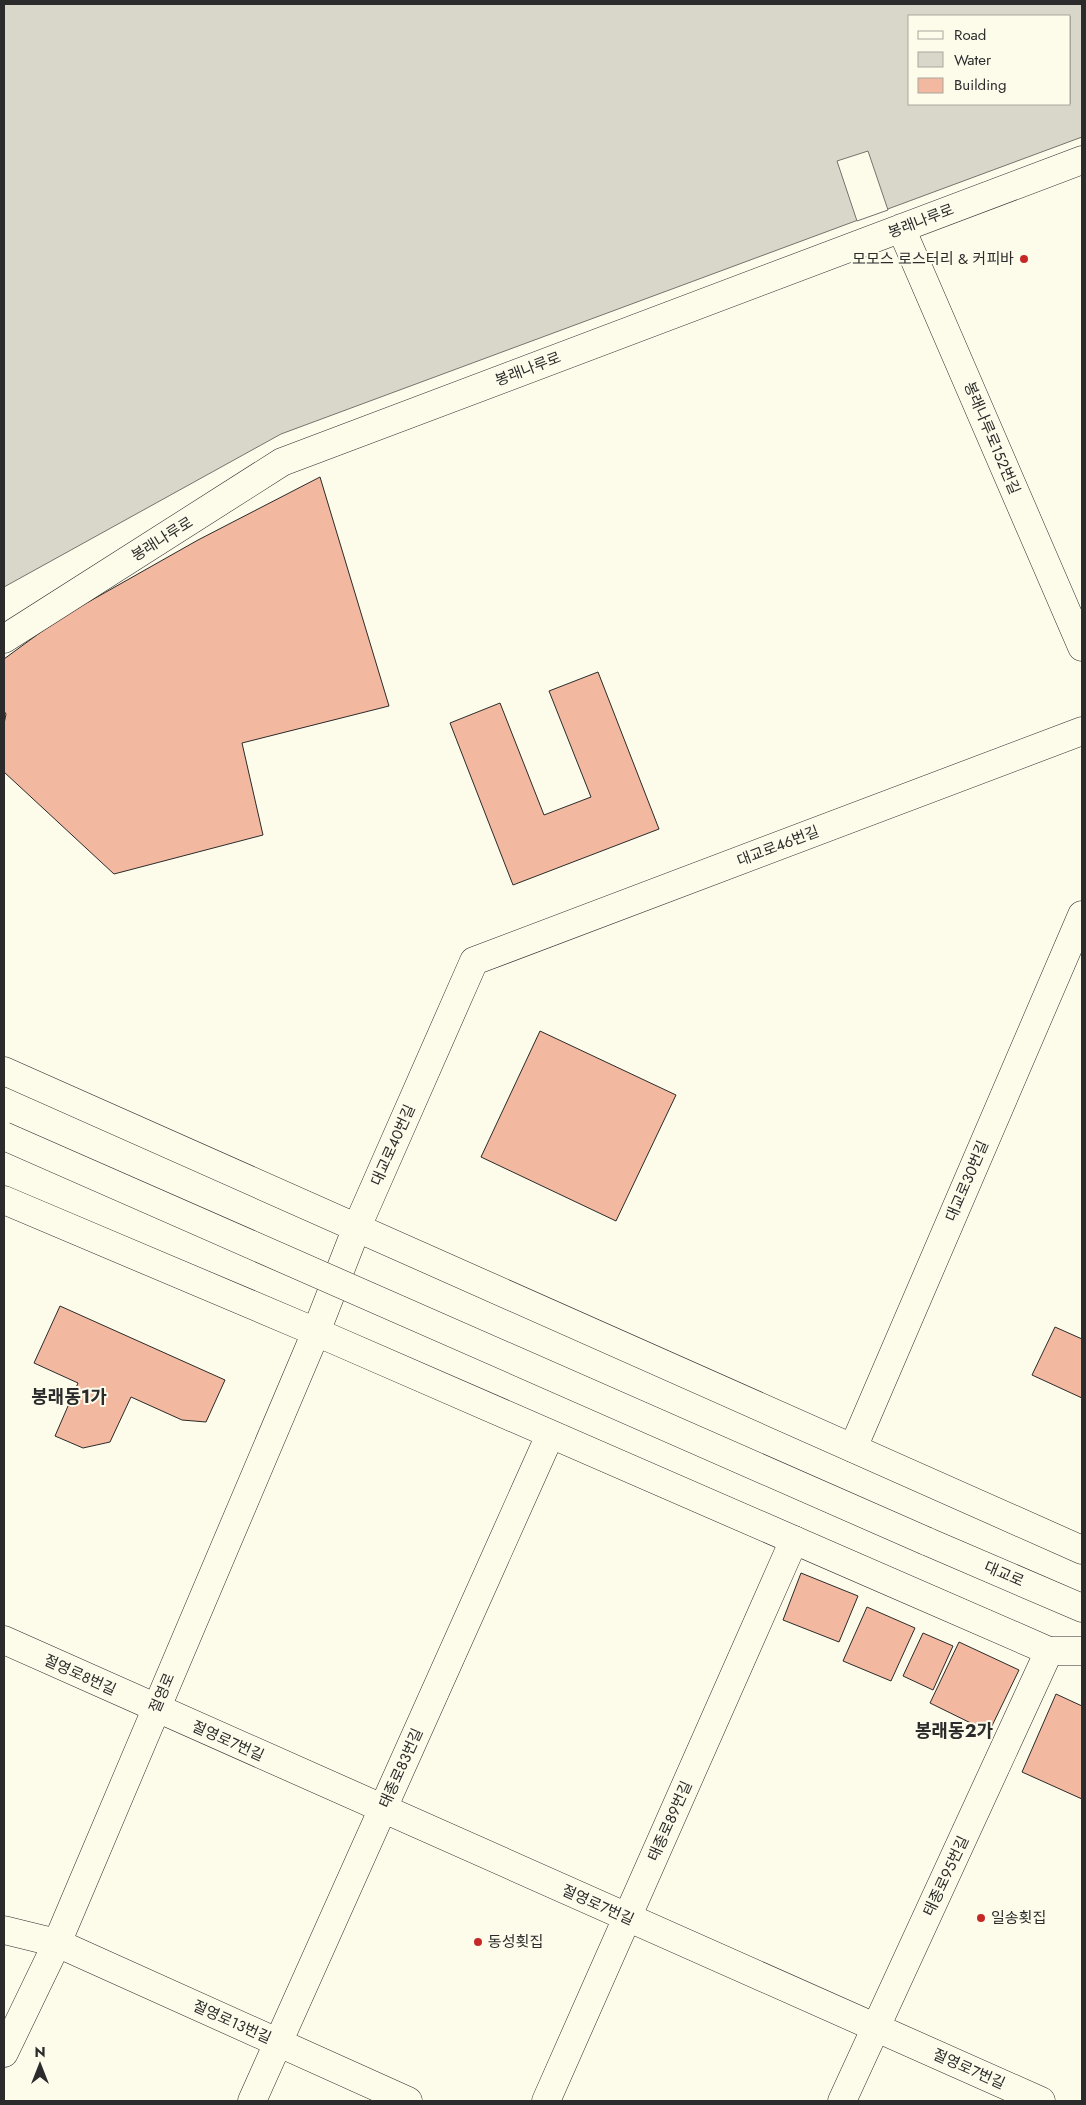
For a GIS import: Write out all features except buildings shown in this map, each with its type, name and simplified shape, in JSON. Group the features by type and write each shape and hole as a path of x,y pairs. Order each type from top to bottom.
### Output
{"main road":[{"name":"봉래나루로","path":"4,639 282,462 1082,160"},
{"name":"봉래나루로152번길","path":"901,228 1082,647"},
{"name":"대교로46번길","path":"474,961 1082,731"},
{"name":"대교로30번길","path":"853,1448 1082,915"},
{"name":"대교로40번길","path":"316,1332 357,1226 474,961"},
{"path":"4,1071 357,1226 1082,1550"},
{"name":"대교로","path":"4,1136 1082,1608"},
{"path":"4,1200 316,1332 1049,1651 1082,1651"},
{"name":"절영로","path":"4,2052 57,1943 316,1332"},
{"name":"태종로83번길","path":"252,2101 550,1435"},
{"name":"태종로89번길","path":"546,2101 794,1540"},
{"name":"절영로8번길","path":"4,1640 155,1709"},
{"name":"태종로95번길","path":"842,2101 1049,1651"},
{"name":"절영로7번길","path":"155,1709 1041,2101"},
{"name":"절영로13번길","path":"4,1930 57,1943 408,2101"}],"water":[{"path":"4,4 1082,4 1082,137 281,434 4,587"}],"pier":[{"path":"868,151 888,210 857,221 837,161"}],"place":[{"name":"모모스 로스터리 & 커피바","path":"1024,259"},
{"name":"일송횟집","path":"981,1918"},
{"name":"동성횟집","path":"478,1942"}],"district":[{"name":"봉래동1가","path":"69,1397"},
{"name":"봉래동2가","path":"954,1731"}]}
